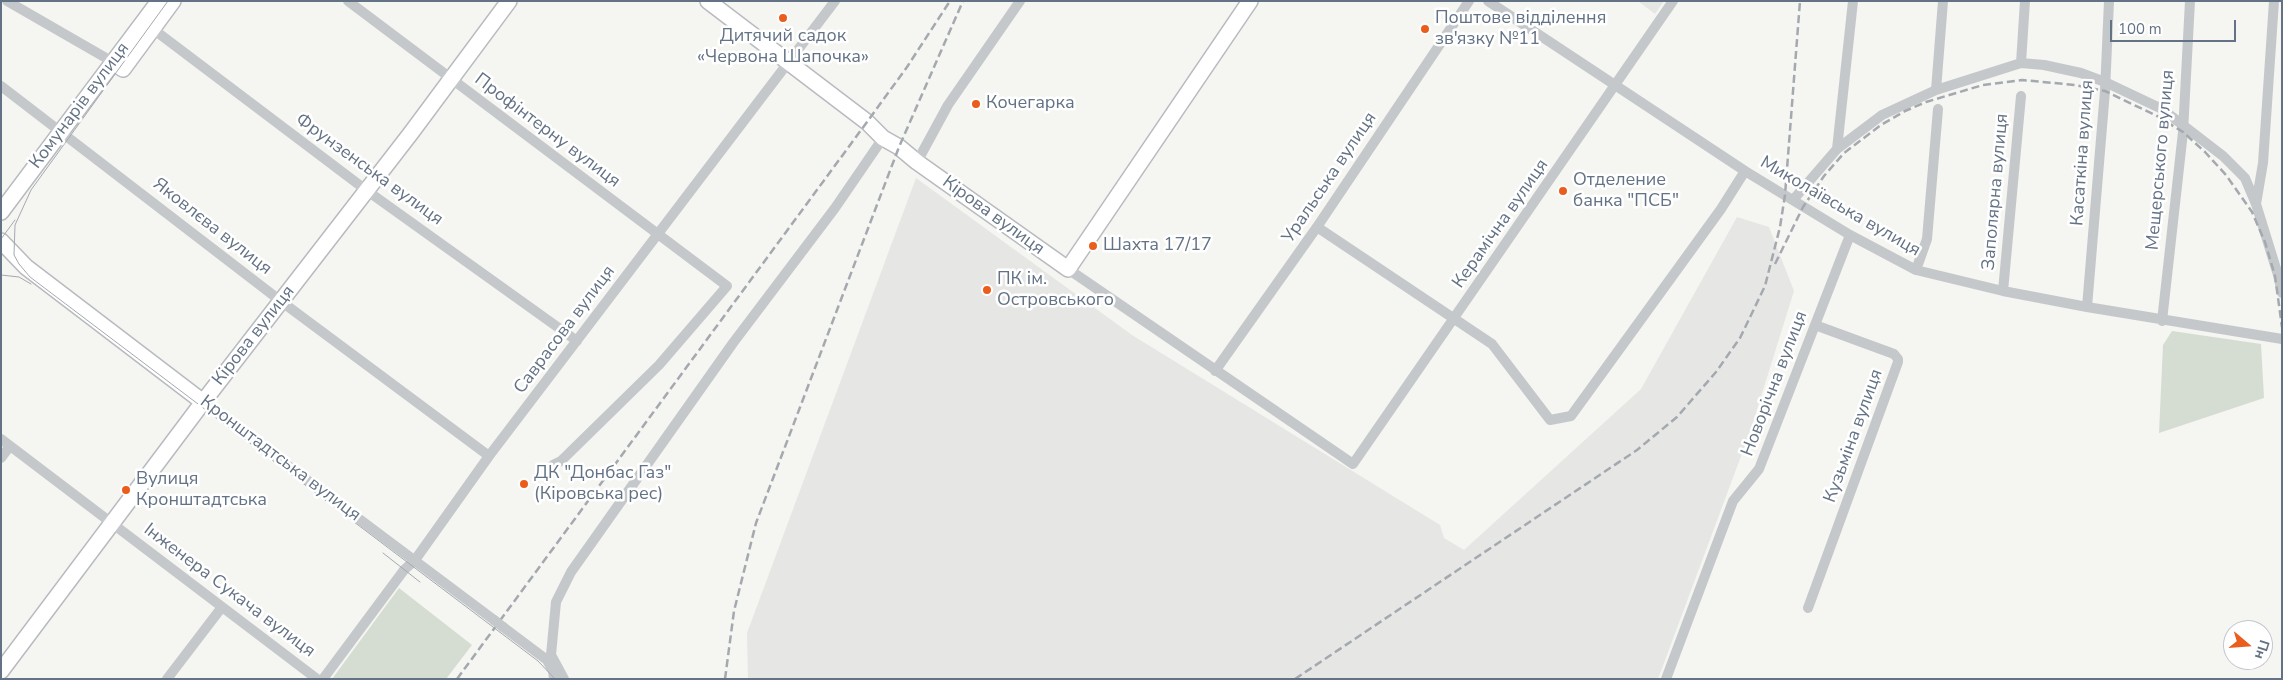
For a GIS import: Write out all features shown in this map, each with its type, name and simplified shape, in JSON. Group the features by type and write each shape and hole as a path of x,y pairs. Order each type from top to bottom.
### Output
{"main road":[{"name":"Комунарів вулиця","path":"148,25 159,1"},
{"name":"Комунарів вулиця","path":"1,212 60,131 118,65 148,25 173,1"},
{"name":"Кірова вулиця","path":"708,1 867,122 883,138 899,147 917,162 1068,270"},
{"path":"1068,270 1250,1"},
{"name":"Кірова вулиця","path":"1,671 508,2"},
{"name":"Кронштадтська вулиця","path":"1,241 26,267 203,402"}],"street":[{"name":"Профінтерну вулиця","path":"348,1 727,286 659,365 561,461 553,465"},
{"name":"Саврасова вулиця","path":"323,679 404,570 415,560 489,456 835,1"},
{"path":"917,162 948,105 1020,1"},
{"name":"Уральська вулиця","path":"1215,371 1317,227 1469,1"},
{"name":"Миколаївська вулиця","path":"1488,1 1745,171 1850,234 1916,270 2003,291 2087,307 2162,321 2282,339"},
{"name":"Керамічна вулиця","path":"1215,371 1353,464 1455,320 1673,1"},
{"path":"1837,149 1853,1"},
{"path":"1936,90 1942,1"},
{"path":"2021,63 2025,1"},
{"name":"Касаткіна вулиця","path":"2087,307 2110,1"},
{"name":"Мещерського вулиця","path":"2162,321 2182,124 2190,1"},
{"path":"2256,204 2263,163 2274,1"},
{"path":"12,2 118,65"},
{"name":"Фрунзенська вулиця","path":"148,25 366,190 577,341"},
{"path":"1793,200 1837,149 1882,115 1936,90 2021,63 2044,66 2081,74 2105,82 2162,109 2223,156 2244,178 2256,204 2282,294"},
{"name":"Яковлєва вулиця","path":"1,86 282,302 489,456"},
{"name":"Заполярна вулиця","path":"2003,291 2022,96"},
{"path":"1916,270 1927,238 1938,109"},
{"path":"564,679 551,655 556,602 571,572 733,343 835,208 883,138"},
{"path":"1317,227 1492,344 1550,420 1570,416 1721,209 1745,171"},
{"name":"Новорічна вулиця","path":"1666,679 1733,501 1760,469 1850,234"},
{"path":"1068,270 1215,371"},
{"name":"Кузьміна вулиця","path":"1808,608 1898,359 1894,354 1815,325"},
{"name":"Кронштадтська вулиця","path":"203,402 547,660 553,671 554,679"},
{"name":"Інженера Сукача вулиця","path":"1,439 317,679"},
{"path":"1,458 10,446"},
{"path":"167,679 222,607"}],"shaded area":[{"path":"1638,1 1664,1 1655,14"},
{"path":"916,178 1132,335 1440,525 1444,538 1464,550 1641,389 1737,217 1769,227 1794,291 1750,432 1658,679 748,679 747,633"},
{"path":"2172,331 2261,344 2264,398 2159,433 2163,345"},
{"path":"399,588 472,645 446,679 332,679"}],"tram line":[{"path":"168,1 31,190 15,225 14,255 19,264 30,277 538,661 555,679"},
{"path":"1,239 15,220"},
{"path":"1,275 19,277 31,284"},
{"path":"383,553 420,582"}],"railway":[{"path":"457,679 907,67 950,1"},
{"path":"725,679 734,611 756,523 899,147 963,1"},
{"path":"1295,679 1637,450 1677,417 1716,372 1740,338 1765,286 1780,227 1785,195 1800,1"},
{"path":"1775,264 1803,207 1824,176 1844,153 1881,125 1905,111 1926,102 1983,85 2022,80 2075,85 2105,91 2157,116 2183,132 2226,175 2252,212 2265,242 2275,276 2282,327"}],"place":[{"name":"Дитячий садок «Червона Шапочка»","path":"783,18"},
{"name":"Поштове відділення зв'язку №11","path":"1425,29"},
{"name":"Кочегарка","path":"976,104"},
{"name":"Отделение банка \"ПСБ\"","path":"1563,191"},
{"name":"Шахта 17/17","path":"1093,246"},
{"name":"ПК ім. Островського","path":"987,290"},
{"name":"ДК \"Донбас Газ\" (Кіровська рес)","path":"524,484"},
{"name":"Вулиця Кронштадтська","path":"126,490"}]}
